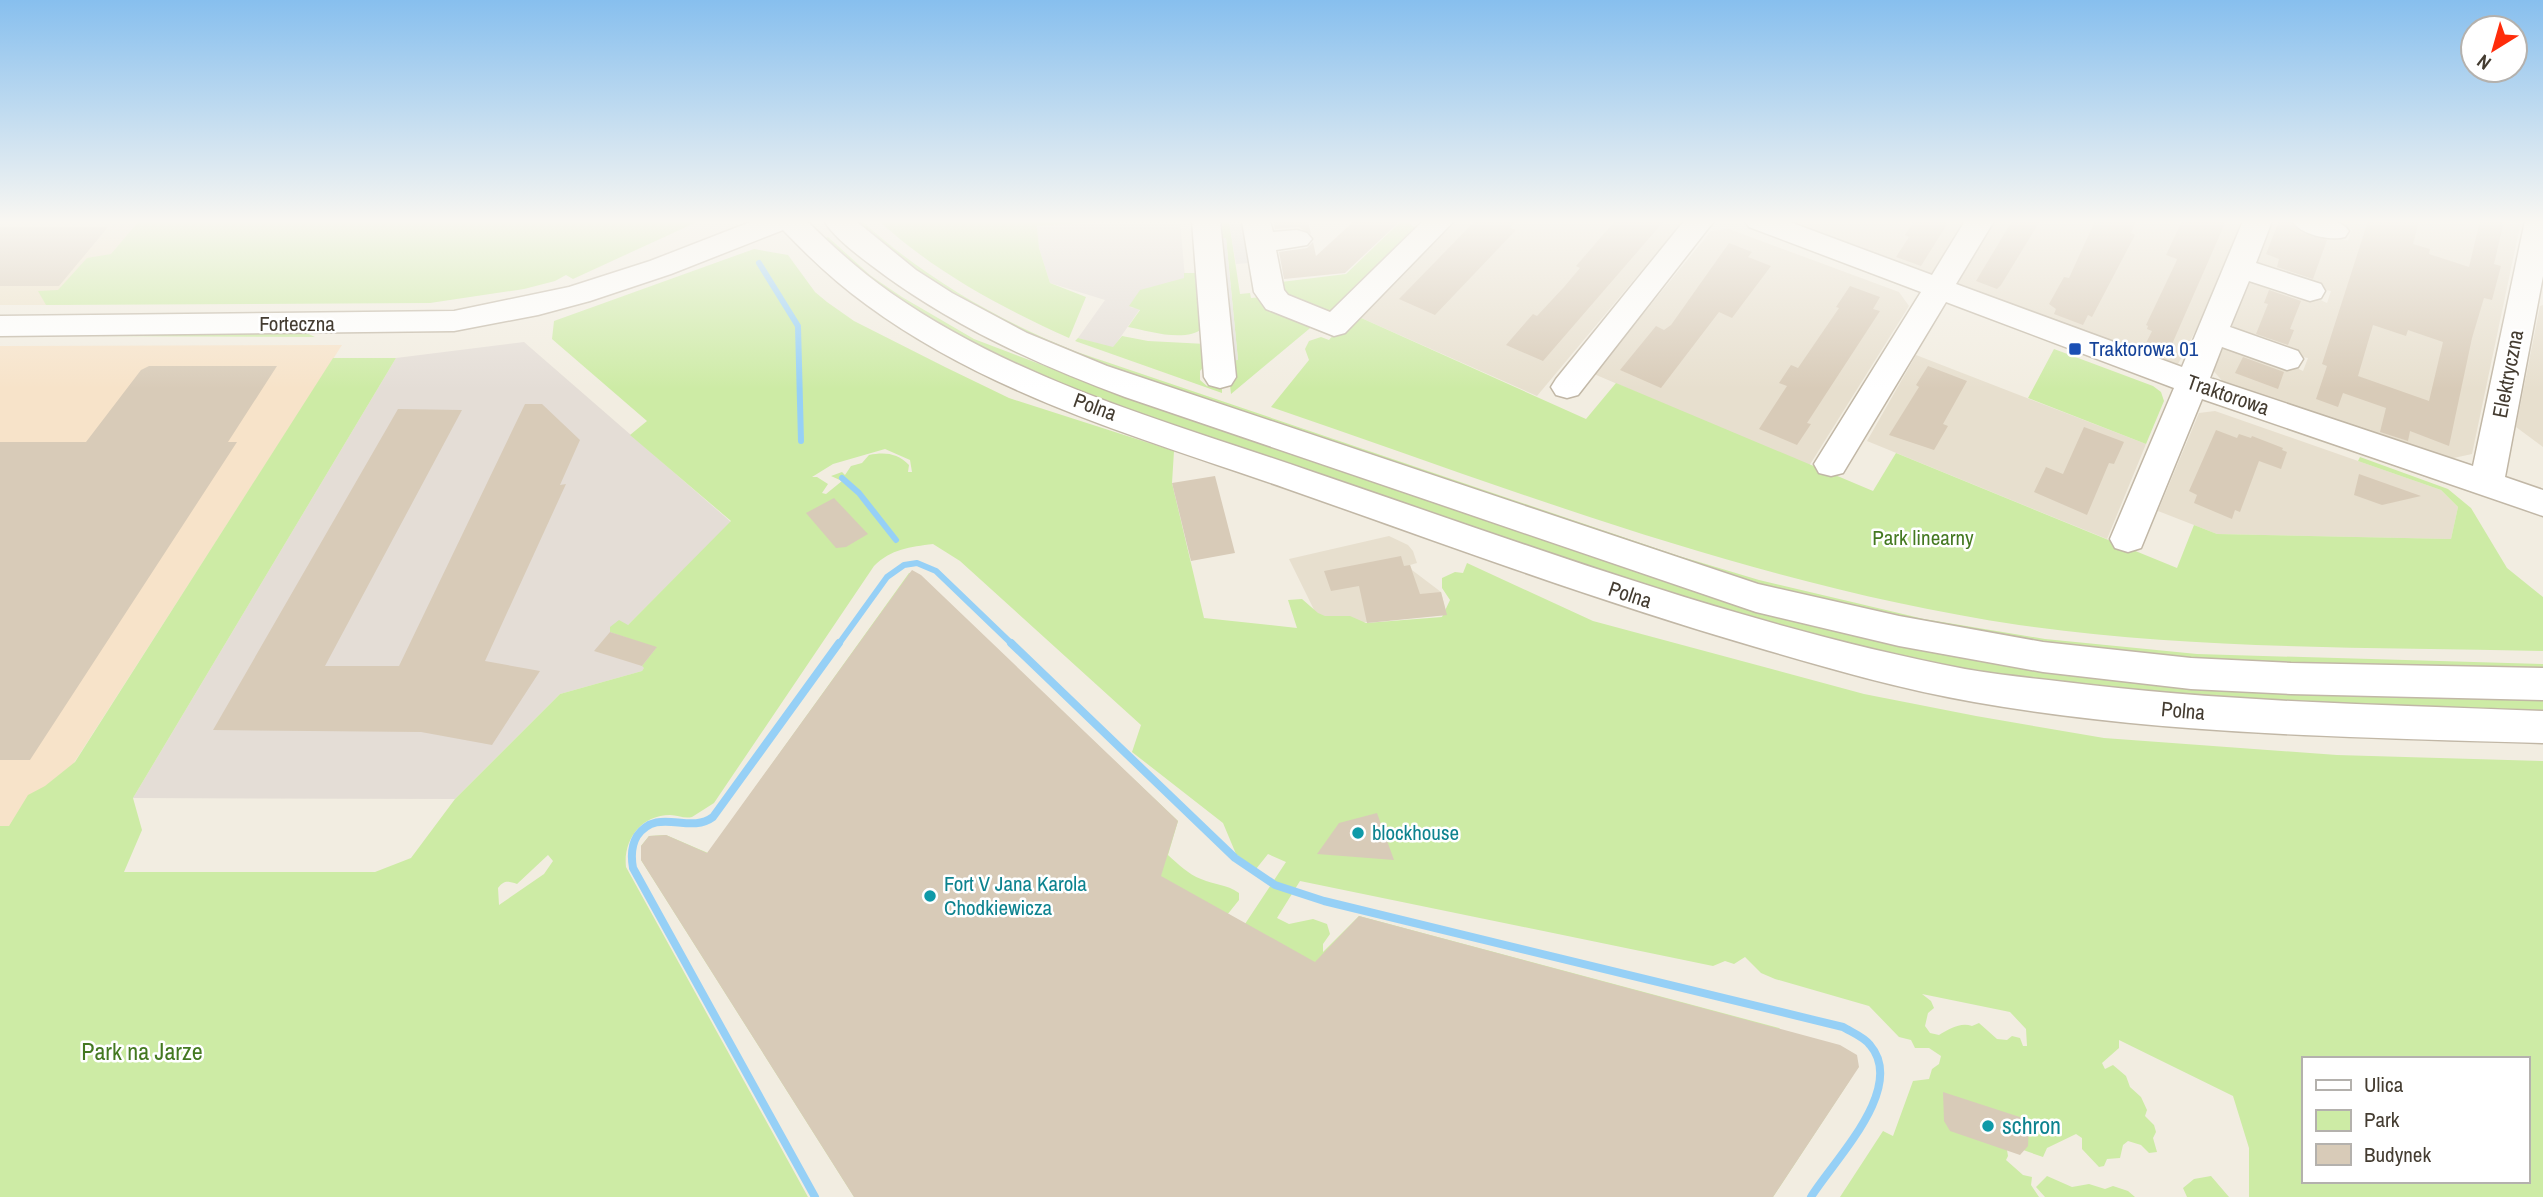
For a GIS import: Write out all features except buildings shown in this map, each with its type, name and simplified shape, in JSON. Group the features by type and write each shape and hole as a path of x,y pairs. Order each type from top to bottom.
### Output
{"street":[{"name":"Forteczna","path":"590,290 619,277"},
{"name":"Forteczna","path":"0,326 427,323 514,312 628,277"},
{"name":"Polna","path":"850,277 894,310 963,351 1020,379 1106,412 1700,618 1836,655 1962,684 2096,703 2234,716 2543,727"},
{"name":"Polna","path":"905,277 971,319 1037,352 1136,389 1756,598 1872,626 1990,649 2143,670 2245,677 2543,684"},
{"path":"1211,277 1220,377"},
{"path":"1264,277 1269,292 1277,302 1334,326 1381,277"},
{"path":"1567,387 1655,277"},
{"name":"Traktorowa","path":"1909,277 2191,382 2543,503"},
{"path":"1831,464 1946,277"},
{"path":"2128,539 2235,277"},
{"path":"2268,277 2310,291"},
{"name":"Elektryczna","path":"2486,485 2535,286"},
{"path":"2212,332 2287,359"}],"shaded area":[{"path":"0,277 96,277 72,305 0,305"},
{"path":"1048,277 1185,278 1130,307 1140,309 1113,348 1078,338 1105,300 1050,283"},
{"path":"1217,277 1230,277 1238,360 1223,361"},
{"path":"1399,277 1636,277 1537,396 1359,317"},
{"path":"1673,277 1858,277 1899,292 1909,306 1809,466 1594,374"},
{"path":"1960,277 2219,277 2178,364 1956,284"},
{"path":"2287,277 2509,277 2472,454 2449,459 2224,383 2211,368 2221,344 2284,362 2303,371 2308,358 2286,354 2228,328 2247,279 2308,294 2327,303 2331,291 2311,287"},
{"path":"2543,305 2543,447 2516,427 2540,306"},
{"path":"524,342 731,522 622,631 662,644 642,671 560,694 455,799 133,798 396,358"},
{"path":"342,345 4,872 0,872 0,346"},
{"path":"1916,355 2146,444 2107,539 1867,441"},
{"path":"2215,411 2441,490 2458,507 2451,539 2217,534 2158,511 2199,413"},
{"path":"1389,536 1408,545 1413,551 1417,563 1410,565 1412,570 1441,592 1447,615 1322,626 1289,559"}],"green space":[{"path":"70,277 563,277 524,289 430,303 46,305 38,291 58,290"},
{"name":"Park na Jarze","path":"677,277 804,277 815,292 854,321 1009,398 1174,451 1172,483 1204,618 1297,628 1288,600 1302,599 1325,616 1350,616 1366,623 1442,617 1450,600 1442,588 1442,578 1455,572 1463,573 1467,563 1593,621 1864,694 1976,716 2104,738 2337,755 2543,761 2543,1197 2249,1197 2249,1148 2233,1096 2119,1040 2119,1048 2102,1063 2105,1069 2113,1065 2126,1076 2130,1087 2141,1097 2147,1110 2145,1116 2154,1125 2156,1132 2153,1138 2157,1152 2149,1153 2141,1145 2128,1141 2123,1145 2120,1158 2107,1159 2104,1166 2099,1167 2082,1149 2082,1138 2076,1134 2047,1148 2043,1157 2006,1144 2006,1160 2023,1175 2032,1177 2031,1185 2039,1197 1840,1197 1883,1131 1893,1136 1913,1081 1929,1079 1941,1056 1929,1048 1915,1048 1911,1040 1899,1037 1869,1006 1775,979 1761,973 1745,957 1734,964 1725,961 1713,966 1300,881 1277,918 1289,924 1313,919 1327,924 1330,934 1323,944 1323,952 1359,916 1779,1028 1785,1035 1843,1065 1850,1080 1773,1197 854,1197 641,860 641,846 649,836 666,835 708,853 909,573 915,572 1178,821 1168,855 1196,877 1239,893 1239,900 1227,915 1245,924 1286,862 1268,854 1256,869 1236,854 1223,823 1132,752 1141,725 960,561 933,544 894,552 874,566 714,803 692,817 670,815 650,819 636,831 626,857 626,867 808,1197 0,1197 0,826 9,826 28,795 45,786 75,762 333,358 396,358 133,798 142,830 124,872 375,872 411,858 455,799 560,694 642,671 644,668 642,666 656,648 610,632 610,627 619,620 628,625 731,521 630,435 647,421 552,339 554,321","holes":["885,449 910,460 912,472 908,472 909,465 904,461 886,454 869,455 862,463 851,466 845,475 842,472 831,476 842,481 826,494 822,493 828,484 812,477 833,464","548,855 553,861 544,874 499,905 500,885 506,882 517,884","1922,994 2010,1012 2026,1029 2027,1046 2023,1046 2020,1038 2012,1036 2007,1040 1997,1039 1979,1023 1951,1028 1939,1035 1930,1033 1925,1026 1928,1013 1934,1008 1931,1001"]},
{"path":"867,277 872,277 974,339 1090,383 1665,581 1789,619 2543,696 2543,712 2311,705 2080,688 1928,664 1850,647 1697,605 1545,555 1092,397 982,348 929,319"},
{"path":"925,277 933,277 991,312 1077,352 1679,556 1759,580 1924,619 2045,639 2197,654 2543,664 2543,671 2199,661 1986,636 1759,586 1145,382 1013,329"},
{"path":"953,277 1048,277 1050,283 1086,297 1069,338"},
{"path":"1199,277 1203,328 1187,335 1177,335 1128,327 1140,310 1129,306 1140,290 1184,278"},
{"path":"1230,277 1237,277 1240,294 1250,293 1251,298 1262,297 1315,324 1231,394 1230,385 1237,378 1237,373 1223,361 1238,360"},
{"path":"1323,277 1368,277 1331,314 1285,299 1281,282"},
{"name":"Park linearny","path":"1359,317 1586,419 1616,383 1873,491 1896,453 2177,568 2194,525 2217,534 2451,539 2458,507 2441,490 2358,461 2360,457 2448,489 2471,508 2507,568 2543,597 2543,651 2281,646 2084,633 1923,608 1828,587 1734,561 1547,503 1271,407 1309,360 1305,349 1309,341 1321,337 1329,340 1341,326"},
{"path":"302,331 315,337 81,336 82,332"},
{"path":"1122,336 1148,341 1206,344 1207,363 1200,371 1200,380 1207,386 1222,388 1222,393 1075,341 1078,338 1113,347"},
{"path":"2054,349 2153,386 2161,392 2164,401 2146,444 2028,398"},
{"path":"2047,1176 2072,1187 2089,1184 2105,1189 2113,1186 2128,1191 2135,1197 2045,1197 2036,1187"},
{"path":"2211,1176 2229,1197 2187,1197 2183,1188 2194,1179"}],"waterway":[{"path":"768,277 798,326 801,441"},
{"path":"842,478 859,493 896,540"},
{"path":"838,645 887,577 904,565 917,563 936,571 1013,645"},
{"path":"815,1197 633,868 632,856 637,836 645,827 664,822 704,822 713,817 839,643"},
{"path":"1011,643 1235,858 1275,885 1324,901 1843,1027 1861,1037 1870,1045 1879,1062 1880,1082 1874,1102 1850,1144 1811,1197"}],"place":[{"name":"Traktorowa 01","path":"2075,349"},
{"name":"blockhouse","path":"1358,833"},
{"name":"Fort V Jana Karola Chodkiewicza","path":"930,896"},
{"name":"schron","path":"1988,1126"}]}
